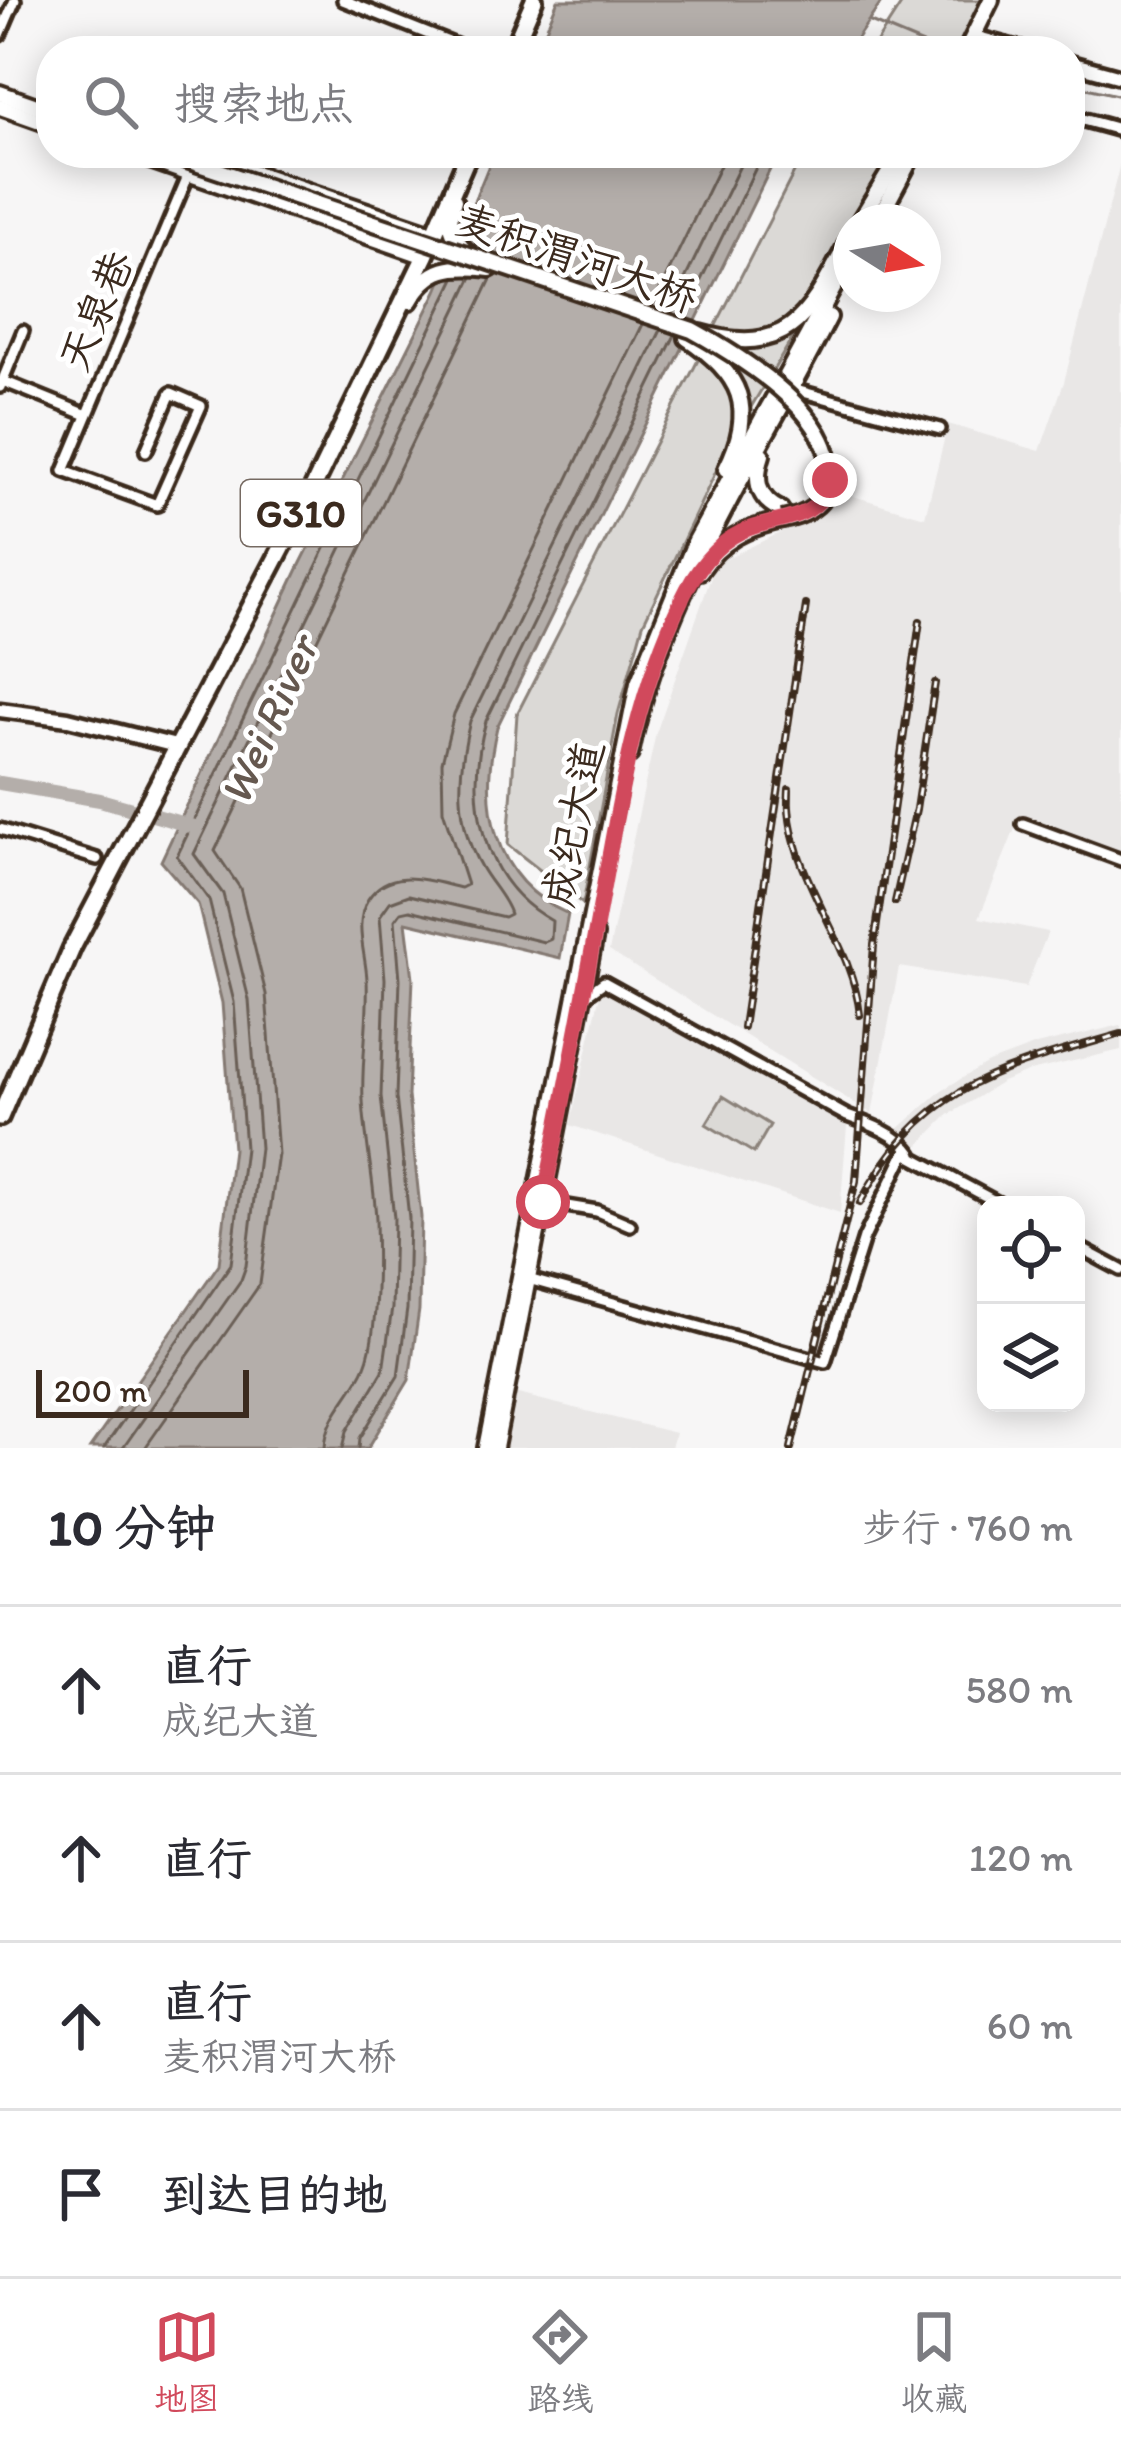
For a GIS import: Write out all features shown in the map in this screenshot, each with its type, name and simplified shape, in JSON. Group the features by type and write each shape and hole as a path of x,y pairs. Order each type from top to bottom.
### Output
{"highway":[{"path":"517,36 532,0"},
{"path":"173,754 194,699 461,168"},
{"name":"G310","path":"0,1117 56,984 311,493 421,254"}],"main road":[{"path":"974,36 991,0"},
{"path":"1085,67 1121,76"},
{"path":"0,93 36,106"},
{"path":"0,107 36,120"},
{"path":"169,168 421,254"},
{"name":"麦积渭河大桥","path":"203,168 689,334 770,380 804,415 824,447 830,470 823,498 806,513 782,515"},
{"path":"241,168 431,232"},
{"path":"464,168 449,220 461,247 491,266"},
{"path":"870,204 893,168"},
{"path":"881,204 896,168"},
{"path":"884,204 905,168"},
{"path":"311,493 412,298 428,276 449,267 491,266"},
{"path":"689,334 743,343 790,329 810,310 833,268"},
{"name":"成纪大道","path":"486,1448 624,734 651,645 695,542 833,289"},
{"name":"成纪大道","path":"495,1448 639,715 703,548 833,308"},
{"path":"651,645 660,605 736,449 743,420 733,380 689,334"},
{"path":"683,595 710,555 727,540 782,515 765,499 757,478 770,429"},
{"path":"0,712 68,719 173,754"}],"street":[{"path":"0,35 15,0"},
{"path":"343,0 433,36"},
{"path":"1085,120 1121,130"},
{"name":"天泉巷","path":"146,451 171,393 201,406 157,505 64,471 188,176"},
{"path":"23,331 1,384 88,416"},
{"path":"792,389 940,429"},
{"path":"1024,824 1121,860"},
{"path":"0,829 97,859"},
{"path":"583,999 604,982 847,1116 872,1124 908,1146 912,1154"},
{"path":"528,1279 825,1363 863,1238 899,1160 912,1154 986,1196"},
{"path":"543,1202 597,1211 630,1225"},
{"path":"1085,1251 1121,1270"}],"shaded area":[{"path":"904,0 998,0 975,36 881,36"},
{"path":"1121,160 1121,856 1019,819 979,918 1048,932 1026,987 899,967 872,1114 609,951 656,733 716,563 820,514 836,491 925,517 948,424 1040,451 1064,382"},
{"path":"796,168 895,168 873,204 833,204 833,271 730,442 643,624 618,714 583,904 508,845 517,714"},
{"path":"601,990 847,1126 840,1213 570,1125"},
{"path":"1121,1025 1121,1050 1002,1082 947,1116 917,1147 897,1130 942,1090 988,1063 1036,1045"},
{"path":"723,1096 770,1125 754,1153 706,1124"},
{"path":"510,1392 675,1433 671,1448 500,1448"}],"water":[{"path":"558,0 883,0 858,36 543,36"},
{"name":"Wei River","path":"488,168 771,168 497,727 490,783 496,836 521,881 568,914 560,958 406,922 413,978 408,1096 421,1217 419,1310 409,1380 368,1448 90,1448 219,1264 233,1149 222,1003 198,904 161,861 297,571 437,291"}],"waterway":[{"path":"868,21 904,36"},
{"path":"1085,88 1121,96"},
{"path":"0,783 100,800 195,827"}],"railway":[{"path":"743,1027 806,605"},
{"path":"816,1342 856,1181 874,945 920,621"},
{"path":"895,902 916,809 935,683"},
{"path":"789,789 796,848 845,958 860,1015"},
{"path":"860,1203 884,1163 938,1106 1002,1071 1121,1034"},
{"path":"791,1448 820,1329"}],"route":[{"path":"543,1202 632,743 666,637 683,595 710,555 742,531 806,513 823,498 830,480"}]}
